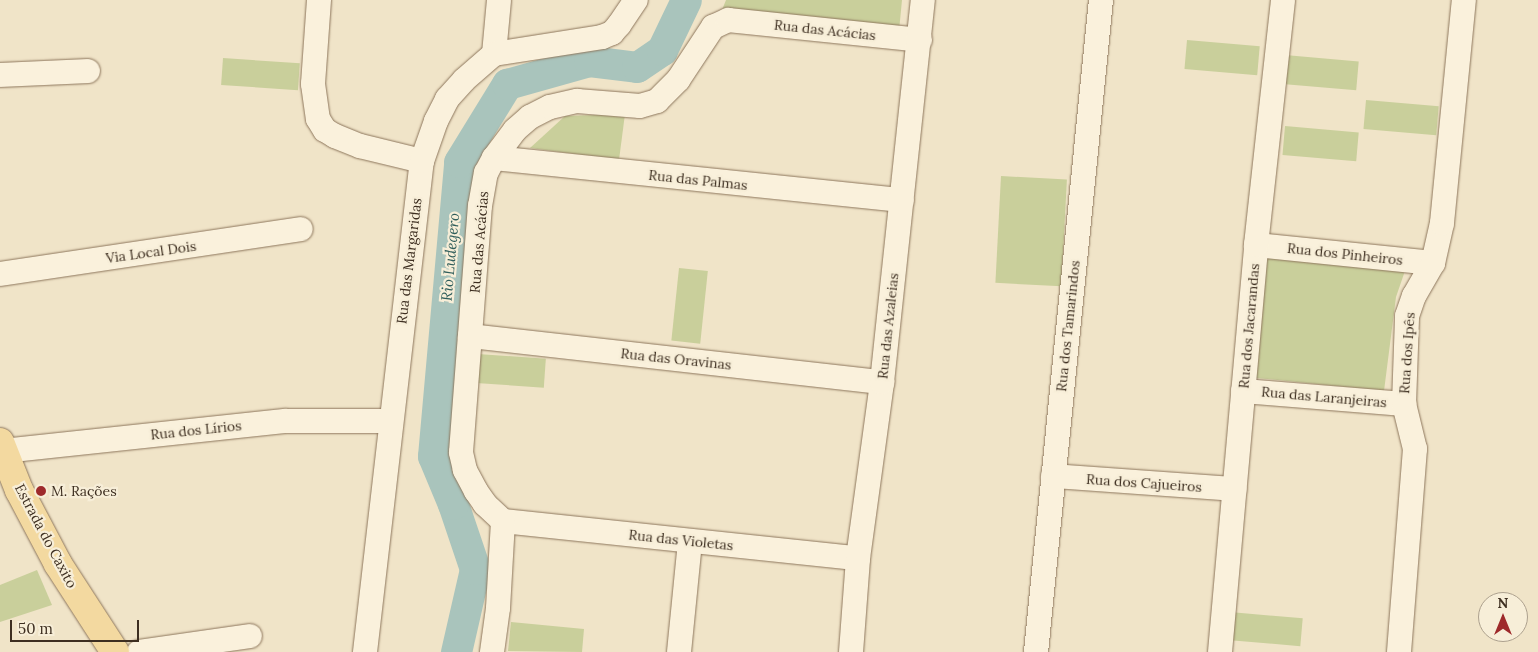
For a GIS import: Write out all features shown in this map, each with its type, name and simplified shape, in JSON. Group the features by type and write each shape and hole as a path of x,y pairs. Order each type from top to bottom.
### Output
{"main road":[{"name":"Estrada do Caxito","path":"2,446 20,490 58,564 114,652"}],"street":[{"path":"319,0 313,84 318,119 325,130 360,146 422,161"},
{"path":"499,0 494,54 602,38 612,33 636,0"},
{"name":"Rua das Azaleias","path":"851,652 858,558 882,382 923,0"},
{"name":"Rua dos Tamarindos","path":"1036,652 1100,0"},
{"name":"Rua dos Jacarandas","path":"1220,652 1256,245 1283,0"},
{"name":"Rua dos Ipês","path":"1399,652 1415,449 1404,404 1407,316 1414,296 1433,263 1442,223 1464,0"},
{"name":"Rua das Acácias","path":"503,521 476,491 465,470 461,452 480,206 486,173 494,158 516,130 530,117 550,107 577,101 640,106 657,100 678,80 712,27 728,20 920,40"},
{"name":"Rua das Margaridas","path":"364,652 422,161 436,121 447,99 464,80 494,54"},
{"path":"0,75 88,71"},
{"name":"Rua das Palmas","path":"494,158 902,200"},
{"name":"Via Local Dois","path":"0,274 301,230"},
{"name":"Rua dos Pinheiros","path":"1256,245 1433,263"},
{"name":"Rua das Oravinas","path":"470,336 882,382"},
{"name":"Rua das Laranjeiras","path":"1243,390 1404,404"},
{"name":"Rua dos Lírios","path":"2,446 286,422 390,421"},
{"name":"Rua dos Cajueiros","path":"1052,476 1235,489"},
{"path":"492,652 498,608 503,521"},
{"name":"Rua das Violetas","path":"503,521 690,542 858,558"},
{"path":"679,652 690,542"},
{"path":"139,652 250,636"}],"green space":[{"path":"726,0 902,0 899,31 720,15"},
{"path":"1187,40 1260,46 1257,75 1184,69"},
{"path":"1285,55 1359,61 1356,90 1282,84"},
{"path":"223,58 300,63 298,90 221,85"},
{"path":"1366,100 1439,106 1436,135 1363,129"},
{"path":"625,114 619,160 530,148 565,116"},
{"path":"1285,126 1359,132 1356,161 1282,155"},
{"path":"1001,176 1067,179 1061,286 995,283"},
{"path":"1269,255 1407,265 1396,297 1384,391 1247,377 1260,268"},
{"path":"679,268 708,271 700,344 671,341"},
{"path":"478,354 546,359 544,388 476,383"},
{"path":"37,570 52,605 0,622 0,585"},
{"path":"1230,612 1303,618 1300,646 1228,640"},
{"path":"511,622 584,629 582,652 508,651"}],"waterway":[{"name":"Rio Ludegero","path":"456,652 475,569 453,504 433,456 459,162 507,84 589,61 637,67 662,50 686,0"}],"place":[{"name":"M. Rações","path":"41,491"}]}
